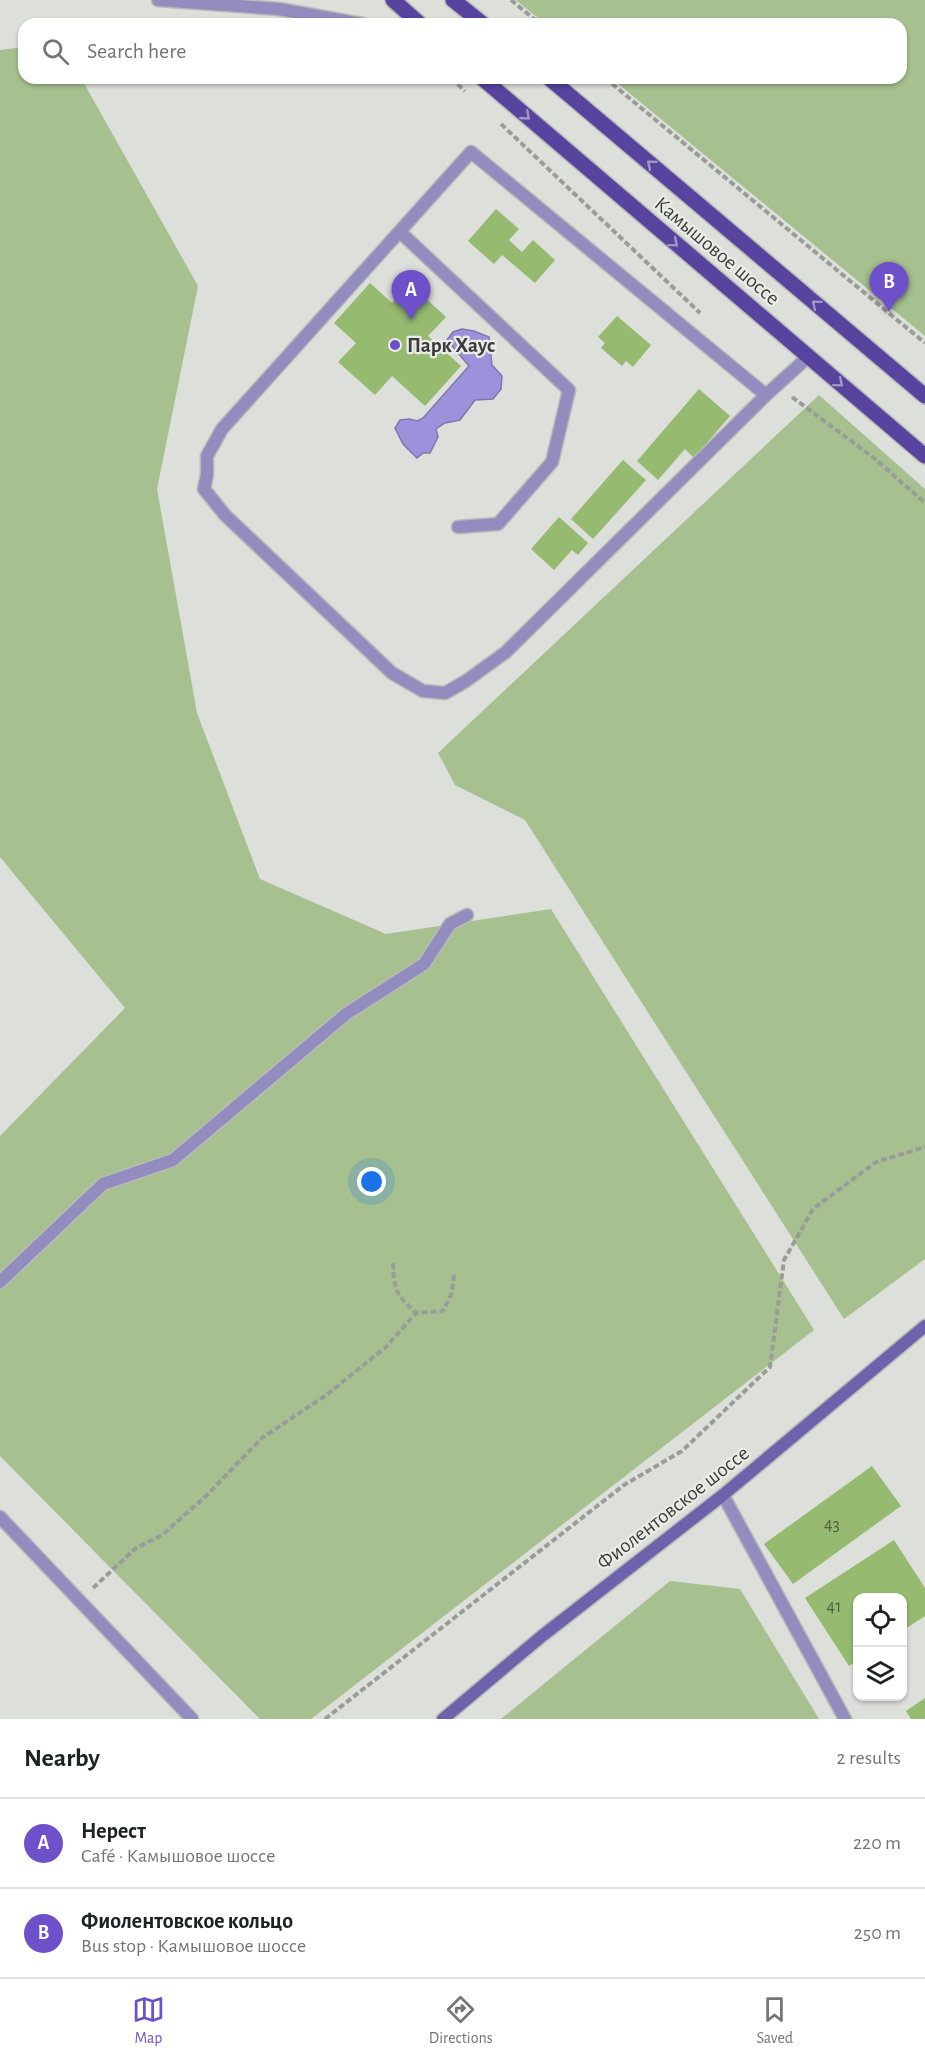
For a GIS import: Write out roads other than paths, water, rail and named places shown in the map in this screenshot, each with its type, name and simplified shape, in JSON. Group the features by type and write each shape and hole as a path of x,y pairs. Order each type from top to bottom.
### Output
{"main road":[{"path":"393,0 413,18"},
{"path":"453,0 476,18"},
{"name":"Камышовое шоссе","path":"489,84 925,456"},
{"name":"Камышовое шоссе","path":"556,84 925,396"},
{"name":"Фиолентовское шоссе","path":"443,1719 542,1636 723,1495 925,1326"}],"street":[{"path":"158,0 279,9 329,18"},
{"path":"256,0 279,9"},
{"path":"766,395 471,152 222,429 207,456 204,489 225,515 392,673 423,690 445,693 506,652 766,395 808,357"},
{"path":"400,232 569,390 552,462 498,524 458,526"},
{"path":"0,1282 103,1184 173,1160 346,1014 424,964 450,924 467,915"},
{"path":"723,1495 845,1719"},
{"path":"0,1517 192,1719"}],"place":[{"name":"Фиолентовское кольцо","path":"889,312"},
{"name":"Нерест","path":"411,320"},
{"name":"Парк Хаус","path":"395,345"}]}
